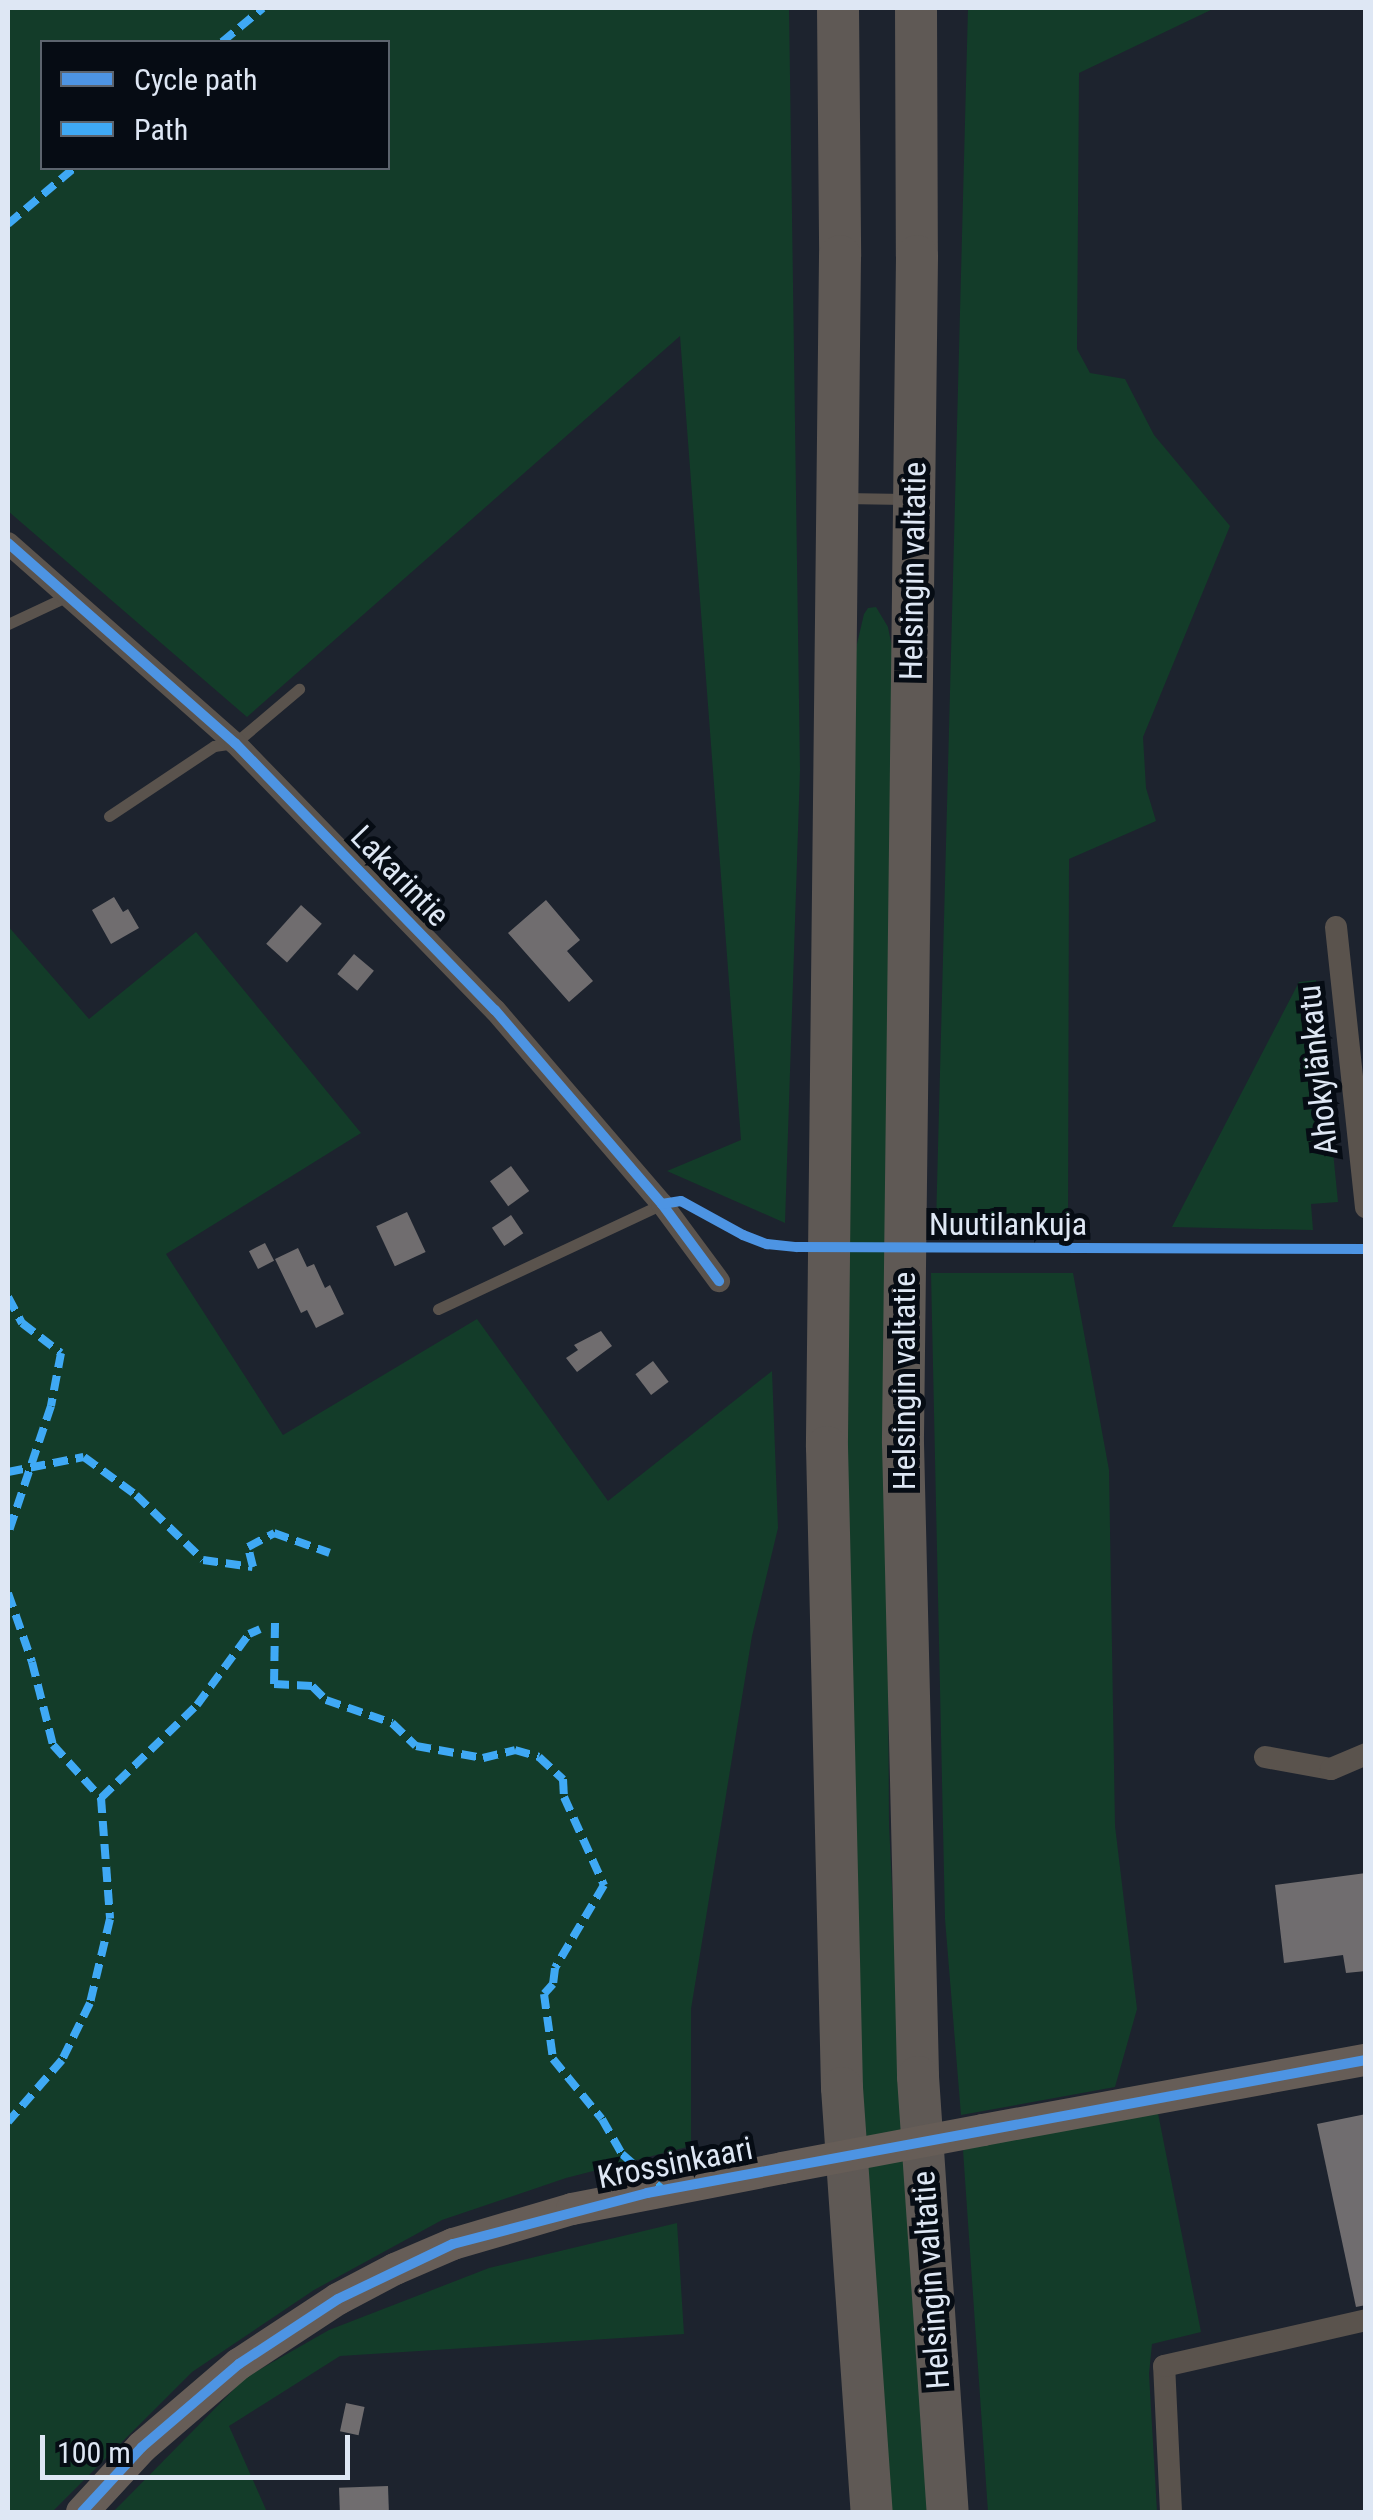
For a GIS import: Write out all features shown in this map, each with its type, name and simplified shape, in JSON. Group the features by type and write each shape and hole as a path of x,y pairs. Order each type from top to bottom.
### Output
{"highway":[{"path":"838,8 838,498 827,1447 834,1886 860,2394 872,2512"},
{"name":"Helsingin valtatie","path":"916,8 915,499 903,1463 918,2076 948,2512"},
{"path":"858,2512 860,2394"}],"street":[{"name":"Lakarintie","path":"8,543 235,743 495,1010 662,1204 719,1280"},
{"name":"Ahokylänkatu","path":"1336,927 1366,1207"},
{"path":"1266,1757 1331,1769 1366,1754"},
{"name":"Krossinkaari","path":"82,2512 142,2447 239,2364 338,2299 453,2244 572,2209 1366,2060"},
{"path":"1171,2512 1164,2366 1366,2320"}],"lane":[{"path":"838,498 915,499"},
{"path":"8,624 68,596"},
{"path":"110,816 214,746 235,743 298,689"},
{"path":"438,1309 662,1204"}],"green space":[{"path":"8,8 789,8 800,770 785,1223 667,1171 741,1140 680,336 247,717 8,511"},
{"path":"968,8 1215,8 1079,73 1077,349 1090,373 1125,379 1154,435 1230,526 1143,737 1146,788 1156,821 1069,859 1068,1228 936,1224"},
{"path":"876,607 888,627 893,652 885,1219 889,1824 905,2162 932,2512 887,2512 846,1829 852,665 864,614 868,608"},
{"path":"8,926 89,1019 196,932 361,1133 166,1254 283,1435 477,1319 608,1501 772,1371 778,1528 752,1636 691,2009 691,2146 566,2178 442,2220 314,2290 192,2372 52,2512 8,2512"},
{"path":"1316,980 1338,1202 1311,1204 1313,1230 1172,1227 1299,982"},
{"path":"931,1273 1073,1273 1109,1470 1115,1826 1137,2009 1115,2087 961,2115 945,1919"},
{"path":"1157,2108 1201,2332 1152,2344 1149,2374 1157,2512 988,2512 963,2150"},
{"path":"677,2223 684,2334 340,2356 229,2426 267,2512 113,2512 245,2378 329,2330 489,2268"}],"building":[{"path":"114,897 123,912 128,909 139,928 111,944 92,910"},
{"path":"546,900 580,940 567,951 593,981 569,1002 508,933"},
{"path":"301,905 322,924 287,962 266,944"},
{"path":"354,954 374,971 357,991 337,974"},
{"path":"511,1166 529,1191 508,1206 490,1181"},
{"path":"407,1212 426,1252 395,1266 376,1226"},
{"path":"511,1215 523,1233 504,1246 492,1228"},
{"path":"265,1243 274,1261 258,1269 249,1251"},
{"path":"298,1248 307,1267 314,1264 325,1288 330,1285 344,1314 316,1328 307,1310 301,1313 275,1259"},
{"path":"601,1331 612,1346 577,1372 566,1358 578,1350 574,1345"},
{"path":"653,1361 669,1382 651,1395 635,1374"},
{"path":"1366,1873 1366,1971 1346,1973 1343,1955 1284,1963 1275,1885"},
{"path":"1366,2114 1366,2305 1356,2307 1317,2124"},
{"path":"346,2403 365,2407 359,2435 340,2431"},
{"path":"388,2486 389,2512 340,2512 339,2488"}],"marked path":[{"path":"224,40 263,8"},
{"path":"8,224 72,170"},
{"path":"8,1297 22,1323 61,1353 51,1406 8,1534"},
{"path":"8,1472 84,1457 136,1495 203,1560 253,1567 248,1547 274,1533 330,1553"},
{"path":"8,1593 32,1662 53,1745 101,1798 110,1919 90,2003 62,2060 8,2122"},
{"path":"275,1623 274,1684 312,1686 326,1700 392,1723 416,1746 483,1758 515,1750 539,1757 563,1779 564,1797 604,1885 555,1968 553,1984 544,1994 553,2059 602,2119 622,2154 663,2190"},
{"path":"101,1798 197,1705 249,1634 260,1629"}],"cycle path":[{"path":"8,543 235,743 495,1010 662,1204 719,1281"},
{"name":"Nuutilankuja","path":"662,1204 681,1201 743,1235 767,1244 797,1247 1366,1249"},
{"path":"82,2512 142,2447 239,2364 338,2299 453,2244 647,2193 1366,2060"}]}
